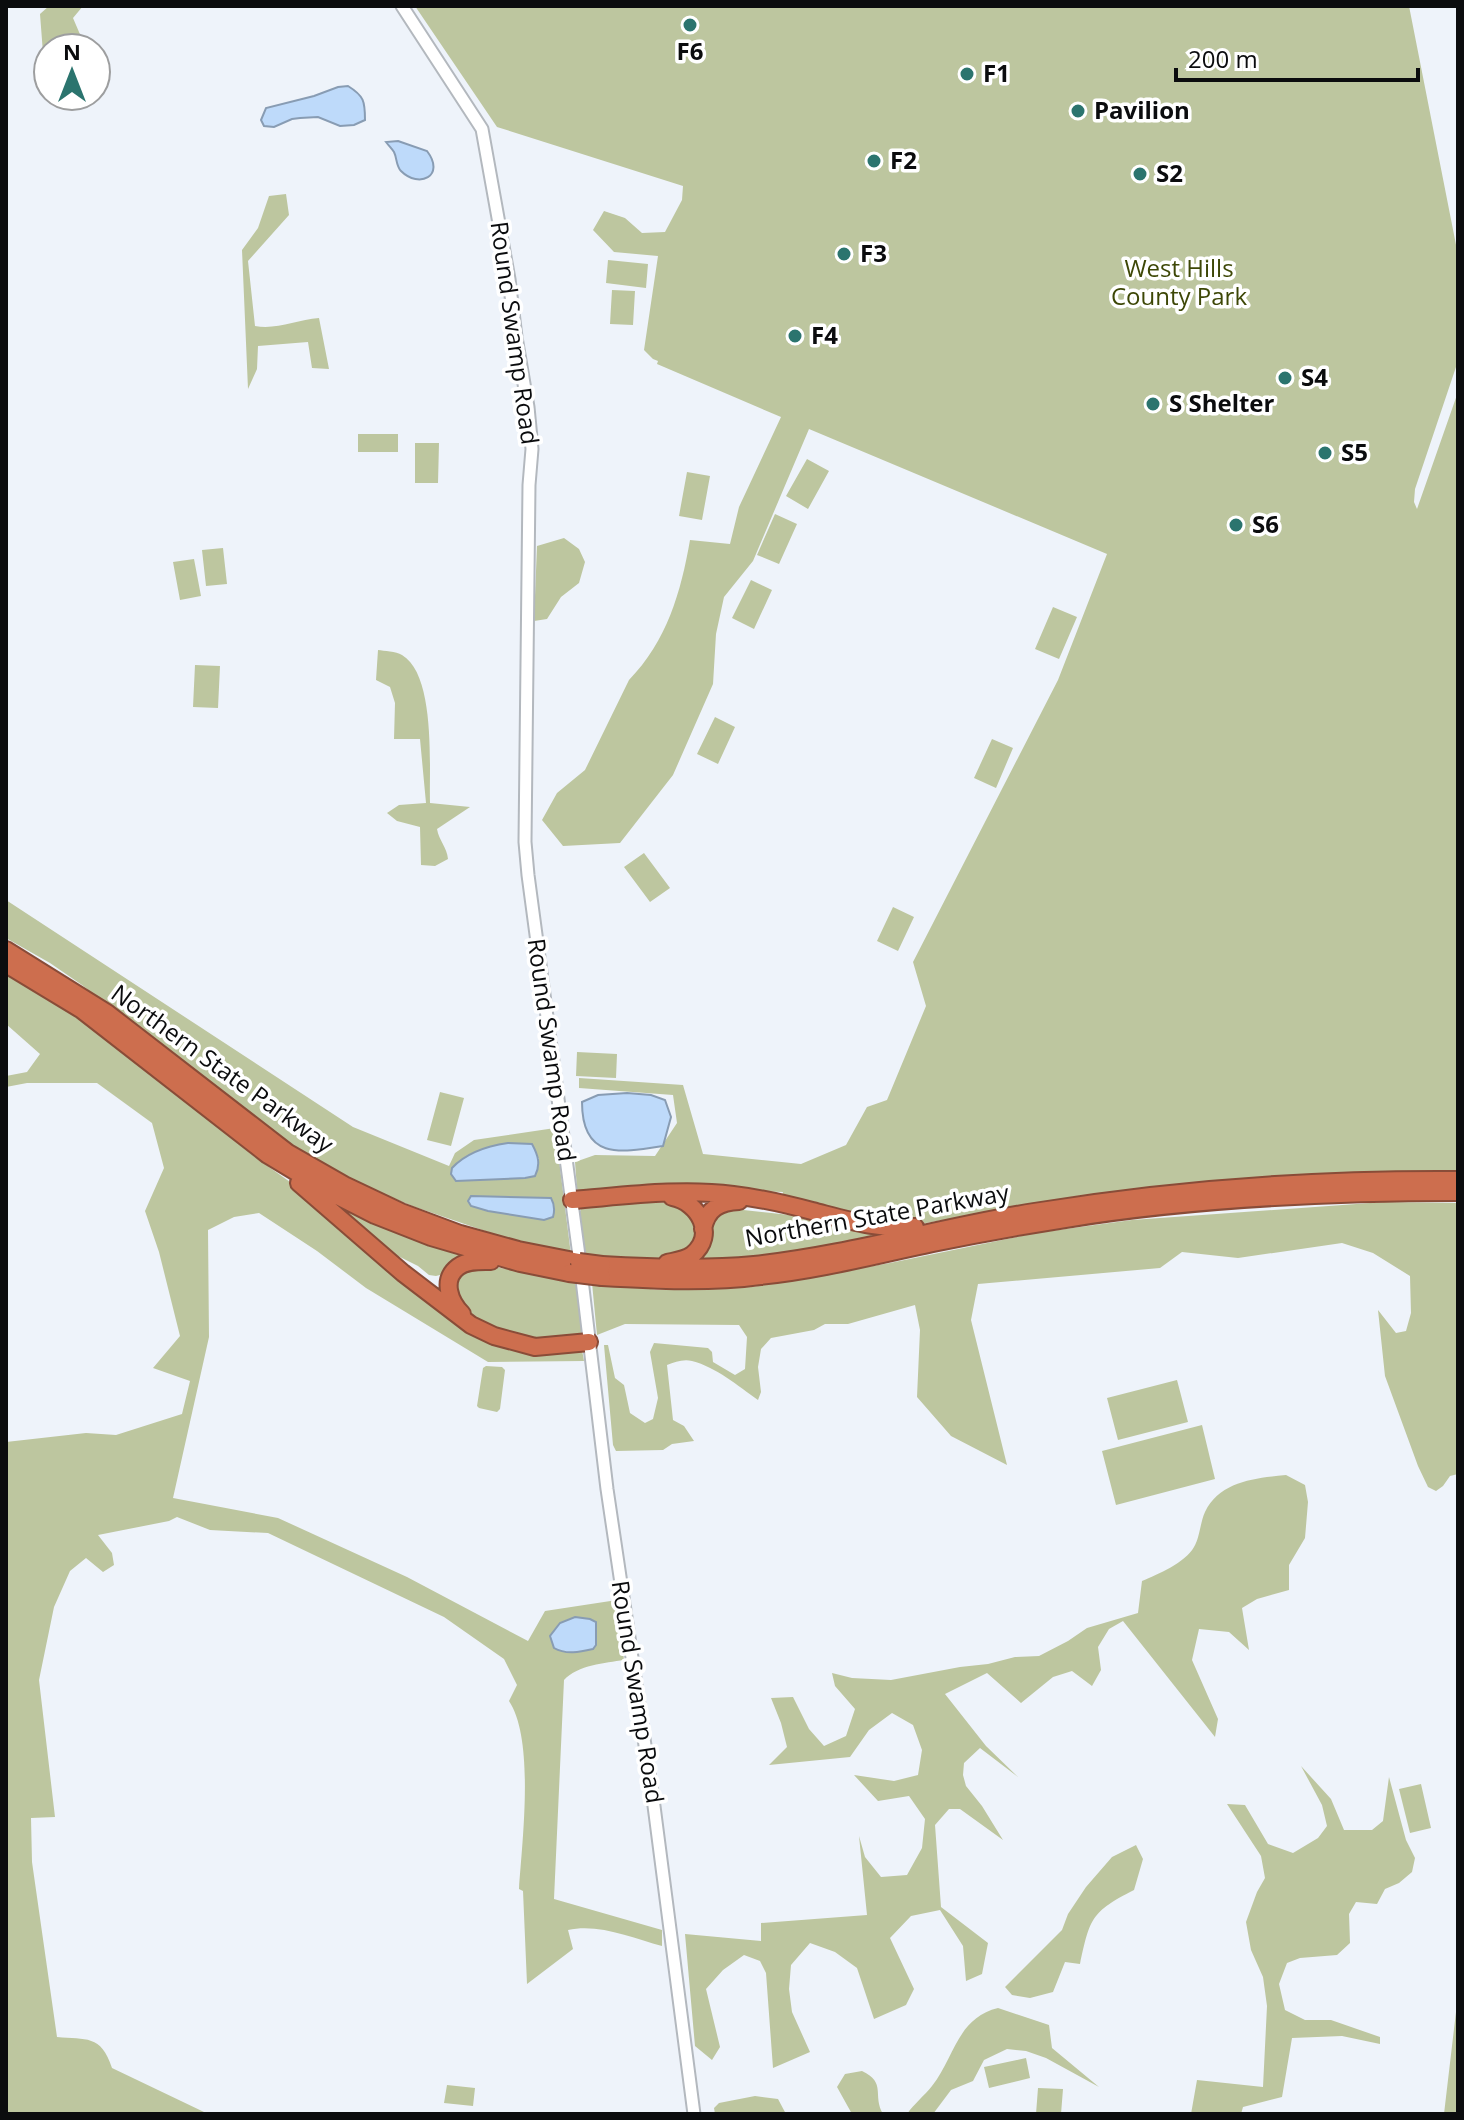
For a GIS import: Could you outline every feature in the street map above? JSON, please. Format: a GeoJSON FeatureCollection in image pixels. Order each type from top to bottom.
{"type":"FeatureCollection","features":[{"type":"Feature","properties":{"kind":"highway","name":"Northern State Parkway"},"geometry":{"type":"LineString","coordinates":[[6,950],[107,1013],[288,1153],[344,1185],[401,1212],[460,1234],[566,1266]]}},
{"type":"Feature","properties":{"kind":"highway","name":"Northern State Parkway"},"geometry":{"type":"LineString","coordinates":[[6,964],[82,1010],[268,1155],[326,1190],[375,1215],[431,1237],[520,1263],[687,1281],[758,1277],[816,1269],[1067,1219],[1214,1201],[1376,1192],[1458,1192]]}},
{"type":"Feature","properties":{"kind":"highway"},"geometry":{"type":"LineString","coordinates":[[268,1155],[403,1273],[471,1325],[494,1336],[535,1347],[589,1342]]}},
{"type":"Feature","properties":{"kind":"highway","name":"Northern State Parkway"},"geometry":{"type":"LineString","coordinates":[[602,1271],[621,1266],[694,1268],[757,1265],[1004,1217],[1102,1201],[1222,1188],[1369,1180],[1458,1180]]}},
{"type":"Feature","properties":{"kind":"highway"},"geometry":{"type":"LineString","coordinates":[[572,1200],[707,1192],[791,1205],[879,1227],[906,1228],[1004,1217]]}},
{"type":"Feature","properties":{"kind":"highway"},"geometry":{"type":"LineString","coordinates":[[650,1195],[677,1198],[690,1204],[698,1213],[703,1229]]}},
{"type":"Feature","properties":{"kind":"highway"},"geometry":{"type":"LineString","coordinates":[[621,1266],[683,1260],[699,1247],[707,1216],[721,1203],[761,1200]]}},
{"type":"Feature","properties":{"kind":"highway"},"geometry":{"type":"LineString","coordinates":[[520,1263],[474,1261],[459,1265],[448,1283],[454,1306],[474,1322],[514,1339],[535,1343],[589,1342]]}},
{"type":"Feature","properties":{"kind":"street","name":"Round Swamp Road"},"geometry":{"type":"LineString","coordinates":[[402,6],[482,129],[528,407],[532,449],[525,842],[607,1489],[654,1806],[694,2114]]}},
{"type":"Feature","properties":{"kind":"green space"},"geometry":{"type":"Polygon","coordinates":[[[49,6],[83,6],[73,18],[79,32],[41,32],[40,14],[49,6]]]}},
{"type":"Feature","properties":{"kind":"green space","name":"West Hills County Park"},"geometry":{"type":"Polygon","coordinates":[[[415,6],[1409,6],[1458,255],[1458,361],[1415,489],[1414,502],[1417,509],[1458,392],[1458,1176],[1196,1186],[1077,1196],[915,1225],[886,1225],[781,1201],[783,1192],[652,1188],[580,1192],[577,1189],[575,1162],[595,1155],[655,1156],[677,1123],[673,1095],[579,1088],[579,1078],[683,1085],[703,1154],[801,1164],[846,1145],[867,1107],[887,1100],[926,1006],[913,962],[1058,680],[1107,554],[809,429],[753,561],[724,597],[716,634],[713,684],[673,775],[620,843],[563,846],[542,820],[557,793],[585,770],[629,680],[663,632],[677,597],[690,540],[730,544],[739,507],[781,417],[657,364],[658,361],[644,350],[658,256],[614,252],[593,230],[604,211],[625,218],[642,233],[665,232],[682,200],[683,186],[497,127],[415,6]]]}},
{"type":"Feature","properties":{"kind":"green space"},"geometry":{"type":"Polygon","coordinates":[[[286,194],[289,215],[248,261],[255,326],[279,326],[319,318],[329,369],[312,368],[308,342],[258,346],[257,369],[248,389],[242,250],[258,228],[269,196],[286,194]]]}},
{"type":"Feature","properties":{"kind":"green space"},"geometry":{"type":"Polygon","coordinates":[[[608,260],[648,264],[646,288],[606,283],[608,260]]]}},
{"type":"Feature","properties":{"kind":"green space"},"geometry":{"type":"Polygon","coordinates":[[[612,290],[635,291],[633,325],[610,324],[612,290]]]}},
{"type":"Feature","properties":{"kind":"green space"},"geometry":{"type":"Polygon","coordinates":[[[358,434],[398,434],[398,452],[358,452],[358,434]]]}},
{"type":"Feature","properties":{"kind":"green space"},"geometry":{"type":"Polygon","coordinates":[[[415,443],[439,443],[438,483],[415,483],[415,443]]]}},
{"type":"Feature","properties":{"kind":"green space"},"geometry":{"type":"Polygon","coordinates":[[[807,459],[829,471],[808,509],[786,496],[807,459]]]}},
{"type":"Feature","properties":{"kind":"green space"},"geometry":{"type":"Polygon","coordinates":[[[687,472],[710,476],[702,520],[679,516],[687,472]]]}},
{"type":"Feature","properties":{"kind":"green space"},"geometry":{"type":"Polygon","coordinates":[[[775,514],[797,524],[779,564],[757,555],[775,514]]]}},
{"type":"Feature","properties":{"kind":"green space"},"geometry":{"type":"Polygon","coordinates":[[[564,538],[579,549],[585,562],[579,583],[561,597],[547,619],[534,621],[537,546],[564,538]]]}},
{"type":"Feature","properties":{"kind":"green space"},"geometry":{"type":"Polygon","coordinates":[[[223,548],[227,584],[206,586],[202,550],[223,548]]]}},
{"type":"Feature","properties":{"kind":"green space"},"geometry":{"type":"Polygon","coordinates":[[[194,559],[201,596],[180,600],[173,562],[194,559]]]}},
{"type":"Feature","properties":{"kind":"green space"},"geometry":{"type":"Polygon","coordinates":[[[751,580],[772,590],[754,629],[732,618],[751,580]]]}},
{"type":"Feature","properties":{"kind":"green space"},"geometry":{"type":"Polygon","coordinates":[[[1053,607],[1077,617],[1059,659],[1035,649],[1053,607]]]}},
{"type":"Feature","properties":{"kind":"green space"},"geometry":{"type":"Polygon","coordinates":[[[378,650],[402,655],[413,666],[421,682],[430,746],[430,803],[470,807],[437,829],[448,859],[435,866],[421,865],[420,827],[397,821],[387,813],[399,805],[426,803],[420,739],[394,739],[395,703],[390,687],[376,680],[378,650]]]}},
{"type":"Feature","properties":{"kind":"green space"},"geometry":{"type":"Polygon","coordinates":[[[195,665],[220,666],[218,708],[193,707],[195,665]]]}},
{"type":"Feature","properties":{"kind":"green space"},"geometry":{"type":"Polygon","coordinates":[[[715,717],[735,727],[718,764],[697,754],[715,717]]]}},
{"type":"Feature","properties":{"kind":"green space"},"geometry":{"type":"Polygon","coordinates":[[[992,739],[1013,748],[996,788],[974,778],[992,739]]]}},
{"type":"Feature","properties":{"kind":"green space"},"geometry":{"type":"Polygon","coordinates":[[[644,853],[670,888],[650,902],[624,867],[644,853]]]}},
{"type":"Feature","properties":{"kind":"green space"},"geometry":{"type":"Polygon","coordinates":[[[6,900],[353,1127],[449,1166],[455,1153],[474,1140],[555,1128],[571,1255],[541,1250],[415,1207],[366,1187],[302,1153],[260,1126],[82,985],[6,938],[6,900]],[[539,1158],[456,1181],[525,1178],[535,1176],[539,1158]]]}},
{"type":"Feature","properties":{"kind":"green space"},"geometry":{"type":"Polygon","coordinates":[[[893,907],[914,917],[898,951],[877,941],[893,907]]]}},
{"type":"Feature","properties":{"kind":"green space"},"geometry":{"type":"Polygon","coordinates":[[[6,971],[84,1019],[462,1323],[582,1350],[584,1361],[488,1362],[366,1288],[259,1213],[234,1217],[208,1230],[209,1337],[173,1498],[278,1518],[407,1577],[528,1641],[545,1611],[617,1600],[624,1660],[584,1668],[564,1680],[554,1899],[662,1930],[662,1946],[603,1930],[568,1930],[573,1949],[527,1984],[523,1891],[519,1889],[524,1765],[517,1718],[509,1701],[517,1685],[504,1659],[444,1617],[268,1533],[210,1530],[177,1517],[98,1535],[112,1553],[114,1565],[103,1572],[86,1558],[70,1571],[54,1607],[39,1680],[55,1817],[31,1818],[32,1862],[57,2037],[84,2039],[97,2044],[108,2057],[112,2068],[204,2112],[6,2114],[6,1442],[86,1433],[116,1435],[182,1414],[190,1381],[153,1368],[180,1336],[159,1252],[145,1211],[164,1168],[152,1123],[97,1083],[27,1083],[6,1087],[6,1076],[27,1072],[40,1054],[6,1024],[6,971]]]}},
{"type":"Feature","properties":{"kind":"green space"},"geometry":{"type":"Polygon","coordinates":[[[577,1052],[617,1054],[616,1078],[576,1076],[577,1052]]]}},
{"type":"Feature","properties":{"kind":"green space"},"geometry":{"type":"Polygon","coordinates":[[[440,1092],[464,1098],[451,1146],[427,1140],[440,1092]]]}},
{"type":"Feature","properties":{"kind":"green space"},"geometry":{"type":"Polygon","coordinates":[[[327,1198],[473,1256],[444,1274],[429,1275],[418,1266],[374,1244],[327,1198]]]}},
{"type":"Feature","properties":{"kind":"green space"},"geometry":{"type":"Polygon","coordinates":[[[678,1202],[701,1223],[693,1249],[669,1258],[618,1261],[585,1256],[579,1214],[587,1205],[678,1202]]]}},
{"type":"Feature","properties":{"kind":"green space"},"geometry":{"type":"Polygon","coordinates":[[[1384,1202],[1458,1203],[1458,1474],[1450,1476],[1436,1491],[1428,1487],[1418,1466],[1385,1376],[1378,1310],[1396,1333],[1406,1331],[1411,1313],[1410,1276],[1373,1253],[1342,1243],[1238,1258],[1182,1252],[1160,1268],[978,1284],[971,1320],[1007,1465],[951,1436],[917,1397],[920,1330],[915,1305],[848,1324],[825,1324],[814,1330],[771,1338],[761,1349],[758,1367],[761,1392],[758,1400],[701,1364],[685,1360],[667,1365],[673,1420],[684,1426],[694,1441],[672,1444],[663,1450],[616,1451],[613,1445],[604,1345],[608,1345],[615,1378],[624,1385],[630,1413],[645,1423],[653,1419],[658,1398],[650,1352],[654,1343],[708,1348],[712,1352],[713,1362],[735,1375],[745,1369],[747,1337],[739,1325],[625,1324],[597,1335],[592,1283],[660,1290],[752,1287],[1036,1233],[1132,1220],[1384,1202]]]}},
{"type":"Feature","properties":{"kind":"green space"},"geometry":{"type":"Polygon","coordinates":[[[725,1208],[799,1216],[811,1214],[885,1231],[885,1235],[771,1258],[690,1263],[708,1224],[725,1208]]]}},
{"type":"Feature","properties":{"kind":"green space"},"geometry":{"type":"Polygon","coordinates":[[[475,1264],[577,1280],[581,1333],[576,1337],[524,1339],[503,1333],[460,1310],[454,1280],[475,1264]]]}},
{"type":"Feature","properties":{"kind":"green space"},"geometry":{"type":"Polygon","coordinates":[[[483,1368],[505,1370],[497,1412],[477,1406],[483,1368]]]}},
{"type":"Feature","properties":{"kind":"green space"},"geometry":{"type":"Polygon","coordinates":[[[1177,1380],[1188,1422],[1118,1440],[1107,1398],[1177,1380]]]}},
{"type":"Feature","properties":{"kind":"green space"},"geometry":{"type":"Polygon","coordinates":[[[1202,1425],[1215,1479],[1116,1505],[1102,1451],[1202,1425]]]}},
{"type":"Feature","properties":{"kind":"green space"},"geometry":{"type":"Polygon","coordinates":[[[1286,1475],[1305,1485],[1308,1502],[1305,1538],[1289,1565],[1289,1590],[1257,1599],[1242,1608],[1249,1650],[1229,1632],[1199,1629],[1192,1660],[1218,1719],[1215,1737],[1123,1621],[1109,1629],[1098,1647],[1101,1670],[1092,1686],[1072,1671],[1053,1677],[1021,1703],[987,1673],[945,1694],[986,1746],[1018,1777],[980,1748],[964,1763],[966,1786],[1003,1840],[960,1809],[949,1809],[935,1825],[941,1907],[988,1943],[982,1974],[966,1981],[963,1946],[940,1910],[911,1916],[890,1938],[914,1989],[906,2005],[874,2019],[857,1968],[835,1952],[810,1943],[791,1965],[789,1989],[792,2012],[810,2052],[773,2068],[766,1973],[760,1961],[744,1955],[723,1970],[706,1989],[720,2047],[712,2060],[695,2046],[685,1934],[761,1941],[761,1923],[867,1915],[859,1836],[865,1857],[881,1877],[907,1875],[922,1848],[925,1819],[909,1796],[878,1801],[854,1775],[894,1781],[918,1775],[922,1750],[913,1725],[892,1713],[869,1730],[850,1757],[769,1765],[787,1747],[771,1698],[793,1697],[809,1729],[824,1746],[846,1736],[855,1709],[835,1686],[832,1673],[852,1678],[891,1680],[1015,1657],[1039,1656],[1087,1628],[1138,1613],[1142,1581],[1171,1567],[1190,1553],[1205,1512],[1229,1487],[1286,1475]]]}},
{"type":"Feature","properties":{"kind":"green space"},"geometry":{"type":"Polygon","coordinates":[[[1301,1766],[1331,1799],[1344,1830],[1372,1830],[1383,1821],[1389,1777],[1406,1840],[1415,1858],[1412,1872],[1385,1889],[1377,1904],[1356,1902],[1349,1914],[1350,1943],[1337,1955],[1300,1958],[1287,1963],[1279,1984],[1285,2010],[1305,2020],[1331,2020],[1380,2037],[1380,2044],[1342,2036],[1292,2038],[1282,2097],[1243,2107],[1241,2114],[1191,2114],[1197,2080],[1263,2087],[1267,2006],[1263,1977],[1251,1950],[1246,1922],[1265,1878],[1261,1856],[1227,1804],[1245,1805],[1268,1844],[1293,1853],[1318,1838],[1327,1826],[1322,1805],[1301,1766]]]}},
{"type":"Feature","properties":{"kind":"green space"},"geometry":{"type":"Polygon","coordinates":[[[1421,1784],[1431,1828],[1410,1833],[1399,1789],[1421,1784]]]}},
{"type":"Feature","properties":{"kind":"green space"},"geometry":{"type":"Polygon","coordinates":[[[1136,1845],[1143,1859],[1134,1890],[1109,1904],[1095,1918],[1080,1964],[1065,1962],[1053,1992],[1030,1998],[1012,1995],[1005,1987],[1062,1930],[1068,1914],[1086,1887],[1112,1857],[1136,1845]]]}},
{"type":"Feature","properties":{"kind":"green space"},"geometry":{"type":"Polygon","coordinates":[[[1458,1995],[1458,2114],[1444,2114],[1458,1995]]]}},
{"type":"Feature","properties":{"kind":"green space"},"geometry":{"type":"Polygon","coordinates":[[[998,2008],[1049,2025],[1052,2048],[1099,2087],[1046,2058],[1007,2049],[984,2060],[973,2081],[951,2090],[933,2114],[907,2114],[940,2075],[965,2029],[984,2013],[998,2008]]]}},
{"type":"Feature","properties":{"kind":"green space"},"geometry":{"type":"Polygon","coordinates":[[[1026,2058],[1030,2078],[989,2088],[984,2067],[1026,2058]]]}},
{"type":"Feature","properties":{"kind":"green space"},"geometry":{"type":"Polygon","coordinates":[[[862,2071],[877,2085],[883,2114],[852,2114],[837,2087],[845,2074],[862,2071]]]}},
{"type":"Feature","properties":{"kind":"green space"},"geometry":{"type":"Polygon","coordinates":[[[447,2085],[475,2088],[473,2106],[444,2103],[447,2085]]]}},
{"type":"Feature","properties":{"kind":"green space"},"geometry":{"type":"Polygon","coordinates":[[[1038,2088],[1063,2089],[1061,2114],[1036,2114],[1038,2088]]]}},
{"type":"Feature","properties":{"kind":"green space"},"geometry":{"type":"Polygon","coordinates":[[[755,2096],[778,2099],[786,2114],[715,2114],[714,2108],[719,2103],[755,2096]]]}},
{"type":"Feature","properties":{"kind":"water"},"geometry":{"type":"Polygon","coordinates":[[[348,86],[360,96],[365,108],[365,120],[354,125],[340,126],[318,117],[292,119],[274,127],[264,126],[261,120],[266,108],[348,86]]]}},
{"type":"Feature","properties":{"kind":"water"},"geometry":{"type":"Polygon","coordinates":[[[398,141],[427,151],[433,167],[428,177],[415,179],[401,171],[394,152],[386,142],[398,141]]]}},
{"type":"Feature","properties":{"kind":"water"},"geometry":{"type":"Polygon","coordinates":[[[627,1093],[665,1100],[671,1117],[663,1146],[618,1150],[596,1143],[589,1134],[582,1102],[598,1095],[627,1093]]]}},
{"type":"Feature","properties":{"kind":"water"},"geometry":{"type":"Polygon","coordinates":[[[508,1143],[532,1144],[538,1160],[535,1176],[456,1181],[451,1174],[458,1162],[471,1154],[508,1143]]]}},
{"type":"Feature","properties":{"kind":"water"},"geometry":{"type":"Polygon","coordinates":[[[471,1196],[551,1198],[554,1214],[544,1220],[488,1211],[471,1206],[468,1201],[471,1196]]]}},
{"type":"Feature","properties":{"kind":"water"},"geometry":{"type":"Polygon","coordinates":[[[575,1617],[596,1622],[596,1645],[593,1649],[573,1652],[554,1648],[550,1636],[560,1623],[575,1617]]]}},
{"type":"Feature","properties":{"kind":"place","name":"F6"},"geometry":{"type":"Point","coordinates":[690,25]}},
{"type":"Feature","properties":{"kind":"place","name":"F1"},"geometry":{"type":"Point","coordinates":[967,74]}},
{"type":"Feature","properties":{"kind":"place","name":"Pavilion"},"geometry":{"type":"Point","coordinates":[1078,111]}},
{"type":"Feature","properties":{"kind":"place","name":"F2"},"geometry":{"type":"Point","coordinates":[874,161]}},
{"type":"Feature","properties":{"kind":"place","name":"S2"},"geometry":{"type":"Point","coordinates":[1140,174]}},
{"type":"Feature","properties":{"kind":"place","name":"F3"},"geometry":{"type":"Point","coordinates":[844,254]}},
{"type":"Feature","properties":{"kind":"place","name":"F4"},"geometry":{"type":"Point","coordinates":[795,336]}},
{"type":"Feature","properties":{"kind":"place","name":"S4"},"geometry":{"type":"Point","coordinates":[1285,378]}},
{"type":"Feature","properties":{"kind":"place","name":"S Shelter"},"geometry":{"type":"Point","coordinates":[1153,404]}},
{"type":"Feature","properties":{"kind":"place","name":"S5"},"geometry":{"type":"Point","coordinates":[1325,453]}},
{"type":"Feature","properties":{"kind":"place","name":"S6"},"geometry":{"type":"Point","coordinates":[1236,525]}}]}
